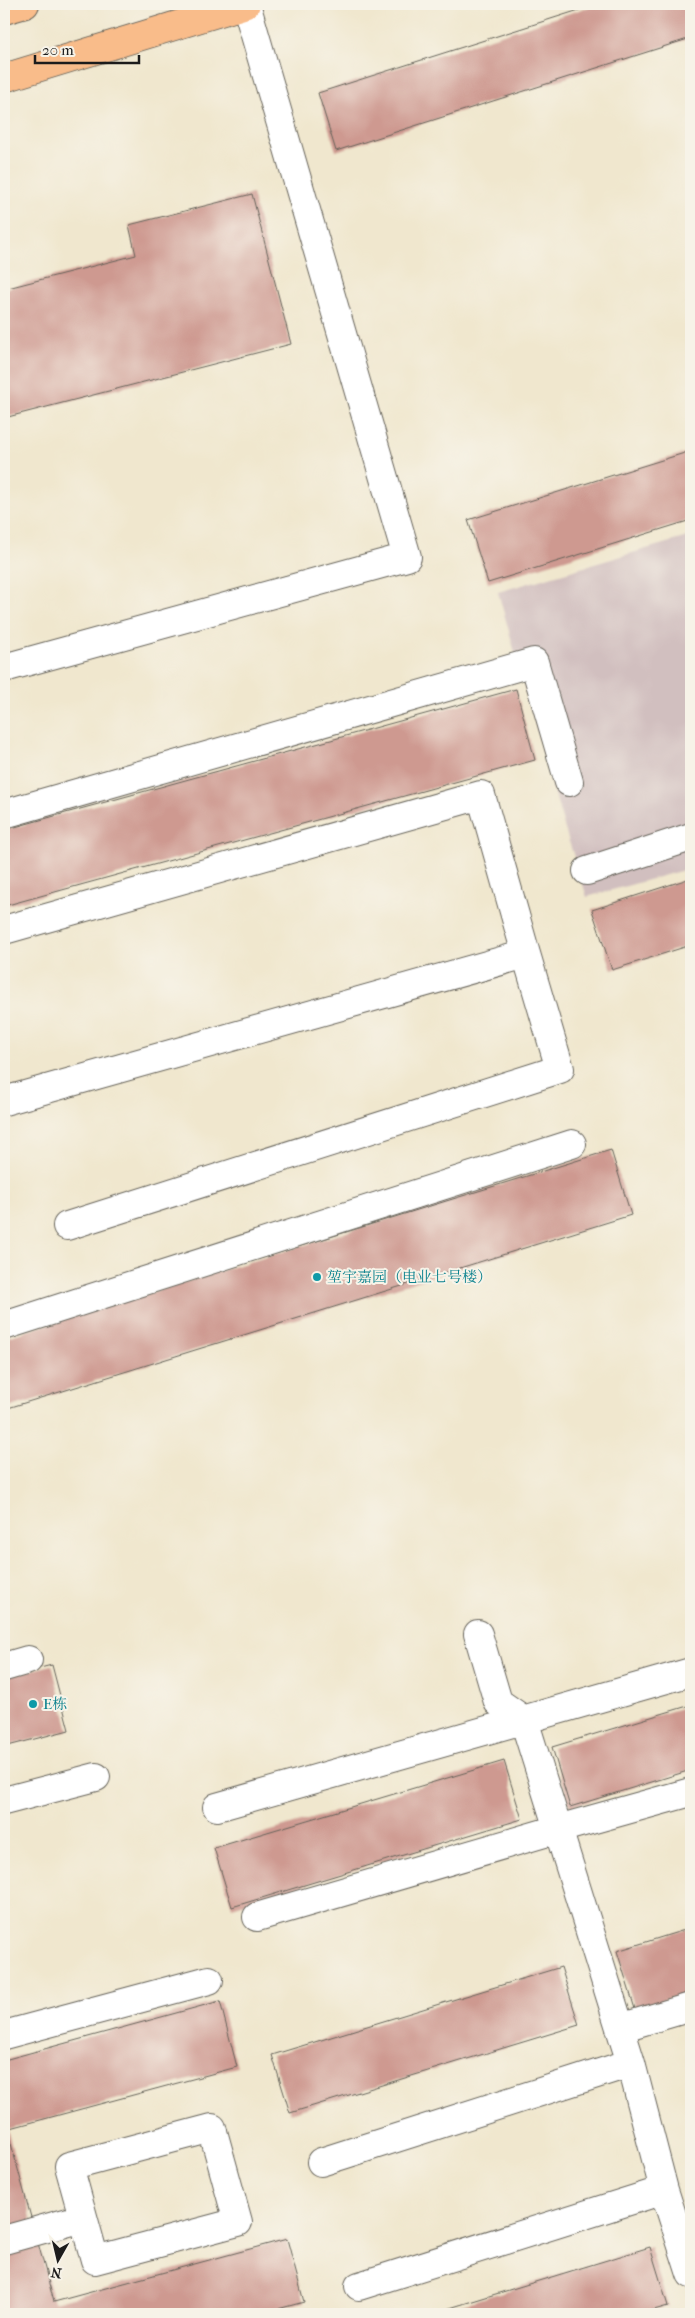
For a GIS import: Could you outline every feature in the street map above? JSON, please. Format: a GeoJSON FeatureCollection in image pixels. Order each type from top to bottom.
{"type":"FeatureCollection","features":[{"type":"Feature","properties":{"kind":"main road"},"geometry":{"type":"LineString","coordinates":[[4,10],[25,4]]}},
{"type":"Feature","properties":{"kind":"main road"},"geometry":{"type":"LineString","coordinates":[[4,78],[246,4]]}},
{"type":"Feature","properties":{"kind":"street"},"geometry":{"type":"LineString","coordinates":[[4,668],[407,557],[246,4]]}},
{"type":"Feature","properties":{"kind":"street"},"geometry":{"type":"LineString","coordinates":[[4,814],[534,662],[569,782]]}},
{"type":"Feature","properties":{"kind":"street"},"geometry":{"type":"LineString","coordinates":[[4,930],[481,795],[560,1069],[67,1226]]}},
{"type":"Feature","properties":{"kind":"street"},"geometry":{"type":"LineString","coordinates":[[587,871],[691,837]]}},
{"type":"Feature","properties":{"kind":"street"},"geometry":{"type":"LineString","coordinates":[[4,1101],[526,954]]}},
{"type":"Feature","properties":{"kind":"street"},"geometry":{"type":"LineString","coordinates":[[4,1326],[572,1144]]}},
{"type":"Feature","properties":{"kind":"street"},"geometry":{"type":"LineString","coordinates":[[478,1634],[498,1702],[524,1720],[631,2063],[664,2190],[691,2274]]}},
{"type":"Feature","properties":{"kind":"street"},"geometry":{"type":"LineString","coordinates":[[217,1806],[691,1672]]}},
{"type":"Feature","properties":{"kind":"street"},"geometry":{"type":"LineString","coordinates":[[4,1801],[96,1777]]}},
{"type":"Feature","properties":{"kind":"street"},"geometry":{"type":"LineString","coordinates":[[256,1916],[691,1792]]}},
{"type":"Feature","properties":{"kind":"street"},"geometry":{"type":"LineString","coordinates":[[4,2035],[208,1980]]}},
{"type":"Feature","properties":{"kind":"street"},"geometry":{"type":"LineString","coordinates":[[620,2028],[691,2007]]}},
{"type":"Feature","properties":{"kind":"street"},"geometry":{"type":"LineString","coordinates":[[321,2162],[631,2063]]}},
{"type":"Feature","properties":{"kind":"street"},"geometry":{"type":"LineString","coordinates":[[212,2128],[238,2222],[95,2260],[83,2218],[69,2166],[212,2128]]}},
{"type":"Feature","properties":{"kind":"street"},"geometry":{"type":"LineString","coordinates":[[359,2286],[664,2190]]}},
{"type":"Feature","properties":{"kind":"street"},"geometry":{"type":"LineString","coordinates":[[4,2240],[83,2218]]}},
{"type":"Feature","properties":{"kind":"shaded area"},"geometry":{"type":"Polygon","coordinates":[[[691,536],[691,868],[587,897],[563,823],[498,592],[691,536]]]}},
{"type":"Feature","properties":{"kind":"building"},"geometry":{"type":"Polygon","coordinates":[[[598,4],[691,4],[691,38],[336,151],[318,93],[598,4]]]}},
{"type":"Feature","properties":{"kind":"building"},"geometry":{"type":"Polygon","coordinates":[[[252,194],[291,344],[4,418],[4,289],[136,255],[129,225],[252,194]]]}},
{"type":"Feature","properties":{"kind":"building"},"geometry":{"type":"Polygon","coordinates":[[[691,451],[691,520],[488,583],[468,520],[691,451]]]}},
{"type":"Feature","properties":{"kind":"building"},"geometry":{"type":"Polygon","coordinates":[[[516,689],[535,760],[4,906],[4,830],[516,689]]]}},
{"type":"Feature","properties":{"kind":"building"},"geometry":{"type":"Polygon","coordinates":[[[691,878],[691,945],[612,970],[592,910],[691,878]]]}},
{"type":"Feature","properties":{"kind":"building","name":"堃宇嘉园（电业七号楼）"},"geometry":{"type":"Polygon","coordinates":[[[611,1150],[631,1215],[8,1408],[4,1396],[4,1338],[611,1150]]]}},
{"type":"Feature","properties":{"kind":"building","name":"E栋"},"geometry":{"type":"Polygon","coordinates":[[[52,1665],[69,1730],[4,1747],[4,1677],[52,1665]]]}},
{"type":"Feature","properties":{"kind":"building"},"geometry":{"type":"Polygon","coordinates":[[[691,1705],[691,1770],[570,1807],[552,1747],[691,1705]]]}},
{"type":"Feature","properties":{"kind":"building"},"geometry":{"type":"Polygon","coordinates":[[[504,1761],[522,1819],[232,1907],[214,1848],[504,1761]]]}},
{"type":"Feature","properties":{"kind":"building"},"geometry":{"type":"Polygon","coordinates":[[[691,1928],[691,1992],[635,2009],[617,1951],[691,1928]]]}},
{"type":"Feature","properties":{"kind":"building"},"geometry":{"type":"Polygon","coordinates":[[[561,1967],[579,2025],[290,2113],[272,2055],[561,1967]]]}},
{"type":"Feature","properties":{"kind":"building"},"geometry":{"type":"Polygon","coordinates":[[[220,2001],[237,2067],[7,2129],[54,2302],[287,2239],[304,2302],[259,2314],[4,2314],[4,2060],[220,2001]]]}},
{"type":"Feature","properties":{"kind":"building"},"geometry":{"type":"Polygon","coordinates":[[[650,2247],[668,2306],[640,2314],[430,2314],[650,2247]]]}},
{"type":"Feature","properties":{"kind":"place","name":"堃宇嘉园（电业七号楼）"},"geometry":{"type":"Point","coordinates":[317,1277]}},
{"type":"Feature","properties":{"kind":"place","name":"E栋"},"geometry":{"type":"Point","coordinates":[33,1704]}}]}
